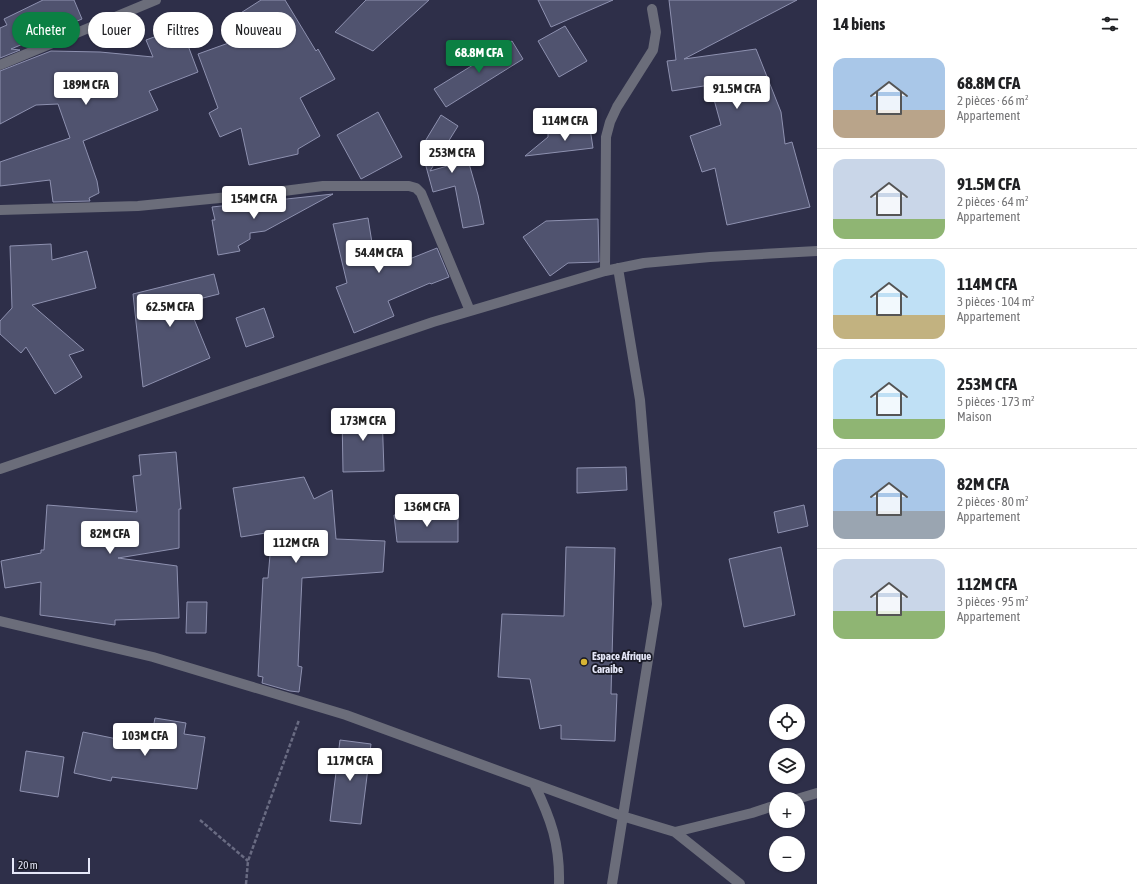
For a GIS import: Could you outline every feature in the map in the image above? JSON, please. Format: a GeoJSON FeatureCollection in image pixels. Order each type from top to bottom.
{"type":"FeatureCollection","features":[{"type":"Feature","properties":{"kind":"street"},"geometry":{"type":"LineString","coordinates":[[0,65],[156,0]]}},
{"type":"Feature","properties":{"kind":"street"},"geometry":{"type":"LineString","coordinates":[[605,271],[606,137],[610,122],[617,107],[653,50],[656,32],[652,9]]}},
{"type":"Feature","properties":{"kind":"street"},"geometry":{"type":"LineString","coordinates":[[0,210],[138,206],[323,186],[409,186],[416,188],[421,193],[470,311]]}},
{"type":"Feature","properties":{"kind":"street"},"geometry":{"type":"LineString","coordinates":[[0,469],[433,322],[605,271],[644,263],[696,258],[817,251]]}},
{"type":"Feature","properties":{"kind":"street"},"geometry":{"type":"LineString","coordinates":[[612,884],[657,604],[640,400],[618,268]]}},
{"type":"Feature","properties":{"kind":"street"},"geometry":{"type":"LineString","coordinates":[[0,621],[153,657],[346,715],[622,816],[675,832],[740,884]]}},
{"type":"Feature","properties":{"kind":"street"},"geometry":{"type":"LineString","coordinates":[[534,784],[547,812],[556,838],[559,884]]}},
{"type":"Feature","properties":{"kind":"street"},"geometry":{"type":"LineString","coordinates":[[805,797],[817,793]]}},
{"type":"Feature","properties":{"kind":"street"},"geometry":{"type":"LineString","coordinates":[[675,832],[769,808]]}},
{"type":"Feature","properties":{"kind":"path"},"geometry":{"type":"LineString","coordinates":[[246,884],[248,861],[306,703]]}},
{"type":"Feature","properties":{"kind":"path"},"geometry":{"type":"LineString","coordinates":[[200,820],[248,861]]}},
{"type":"Feature","properties":{"kind":"building"},"geometry":{"type":"Polygon","coordinates":[[[43,0],[74,0],[79,12],[18,12],[43,0]]]}},
{"type":"Feature","properties":{"kind":"building"},"geometry":{"type":"Polygon","coordinates":[[[261,0],[285,0],[292,12],[242,12],[261,0]]]}},
{"type":"Feature","properties":{"kind":"building"},"geometry":{"type":"Polygon","coordinates":[[[366,0],[429,0],[373,51],[335,32],[366,0]]]}},
{"type":"Feature","properties":{"kind":"building"},"geometry":{"type":"Polygon","coordinates":[[[538,0],[613,0],[551,27],[538,0]]]}},
{"type":"Feature","properties":{"kind":"building"},"geometry":{"type":"Polygon","coordinates":[[[669,0],[797,0],[684,59],[756,49],[781,112],[785,144],[792,142],[810,207],[727,225],[715,168],[702,172],[690,136],[721,125],[710,85],[672,91],[667,61],[676,60],[669,0]]]}},
{"type":"Feature","properties":{"kind":"building"},"geometry":{"type":"Polygon","coordinates":[[[12,15],[12,48],[13,48],[11,49],[20,50],[0,58],[0,28],[7,25],[4,19],[12,15]]]}},
{"type":"Feature","properties":{"kind":"building"},"geometry":{"type":"Polygon","coordinates":[[[296,18],[316,51],[318,49],[335,79],[300,98],[320,136],[298,149],[298,154],[249,165],[241,128],[220,137],[209,113],[218,108],[198,54],[221,46],[221,48],[296,48],[296,18]]]}},
{"type":"Feature","properties":{"kind":"building"},"geometry":{"type":"Polygon","coordinates":[[[565,26],[587,61],[559,77],[538,41],[565,26]]]}},
{"type":"Feature","properties":{"kind":"building"},"geometry":{"type":"Polygon","coordinates":[[[153,37],[153,48],[189,48],[198,72],[149,91],[158,110],[83,141],[97,181],[99,193],[89,198],[90,201],[53,202],[50,180],[0,186],[0,162],[70,138],[58,104],[36,105],[0,124],[0,71],[51,51],[100,52],[153,57],[146,40],[153,37]]]}},
{"type":"Feature","properties":{"kind":"building"},"geometry":{"type":"Polygon","coordinates":[[[512,41],[523,59],[446,107],[434,89],[512,41]]]}},
{"type":"Feature","properties":{"kind":"building"},"geometry":{"type":"Polygon","coordinates":[[[378,112],[402,157],[361,179],[337,135],[378,112]]]}},
{"type":"Feature","properties":{"kind":"building"},"geometry":{"type":"Polygon","coordinates":[[[441,115],[458,126],[430,171],[468,160],[478,195],[484,224],[463,228],[455,186],[433,192],[421,148],[441,115]]]}},
{"type":"Feature","properties":{"kind":"building"},"geometry":{"type":"Polygon","coordinates":[[[590,128],[593,148],[525,156],[548,137],[548,133],[590,128]]]}},
{"type":"Feature","properties":{"kind":"building"},"geometry":{"type":"Polygon","coordinates":[[[333,194],[265,231],[250,233],[250,239],[238,246],[240,251],[218,255],[212,220],[215,220],[212,207],[333,194]]]}},
{"type":"Feature","properties":{"kind":"building"},"geometry":{"type":"Polygon","coordinates":[[[368,218],[374,255],[400,243],[407,260],[437,248],[449,277],[431,284],[430,283],[388,301],[394,316],[354,333],[336,287],[347,283],[333,224],[368,218]]]}},
{"type":"Feature","properties":{"kind":"building"},"geometry":{"type":"Polygon","coordinates":[[[598,219],[599,262],[568,263],[550,276],[523,237],[546,221],[598,219]]]}},
{"type":"Feature","properties":{"kind":"building"},"geometry":{"type":"Polygon","coordinates":[[[51,244],[52,260],[87,251],[96,288],[32,305],[84,350],[69,355],[82,377],[55,394],[26,347],[21,353],[0,334],[0,321],[12,308],[10,246],[51,244]]]}},
{"type":"Feature","properties":{"kind":"building"},"geometry":{"type":"Polygon","coordinates":[[[214,274],[219,294],[187,302],[210,358],[143,387],[133,294],[214,274]]]}},
{"type":"Feature","properties":{"kind":"building"},"geometry":{"type":"Polygon","coordinates":[[[264,308],[274,337],[246,347],[236,318],[264,308]]]}},
{"type":"Feature","properties":{"kind":"building"},"geometry":{"type":"Polygon","coordinates":[[[382,412],[384,471],[343,472],[342,414],[382,412]]]}},
{"type":"Feature","properties":{"kind":"building"},"geometry":{"type":"Polygon","coordinates":[[[176,452],[181,509],[179,509],[179,548],[118,558],[177,566],[179,618],[115,620],[115,625],[40,615],[41,582],[5,588],[1,561],[41,553],[41,550],[44,550],[47,505],[137,512],[133,476],[141,475],[139,455],[176,452]]]}},
{"type":"Feature","properties":{"kind":"building"},"geometry":{"type":"Polygon","coordinates":[[[626,467],[627,490],[577,493],[577,468],[626,467]]]}},
{"type":"Feature","properties":{"kind":"building"},"geometry":{"type":"Polygon","coordinates":[[[304,477],[314,499],[332,490],[336,539],[385,541],[383,572],[302,578],[298,666],[302,667],[299,692],[262,683],[263,677],[258,676],[263,578],[268,578],[272,532],[241,537],[233,488],[304,477]]]}},
{"type":"Feature","properties":{"kind":"building"},"geometry":{"type":"Polygon","coordinates":[[[804,505],[808,526],[778,533],[774,512],[804,505]]]}},
{"type":"Feature","properties":{"kind":"building"},"geometry":{"type":"Polygon","coordinates":[[[394,515],[458,515],[458,542],[397,542],[394,515]]]}},
{"type":"Feature","properties":{"kind":"building"},"geometry":{"type":"Polygon","coordinates":[[[566,547],[615,548],[611,694],[617,694],[615,741],[561,739],[561,725],[540,729],[530,679],[498,677],[502,614],[564,616],[566,547]]]}},
{"type":"Feature","properties":{"kind":"building"},"geometry":{"type":"Polygon","coordinates":[[[781,547],[795,615],[744,627],[729,559],[781,547]]]}},
{"type":"Feature","properties":{"kind":"building"},"geometry":{"type":"Polygon","coordinates":[[[187,602],[207,602],[206,633],[186,633],[187,602]]]}},
{"type":"Feature","properties":{"kind":"building"},"geometry":{"type":"Polygon","coordinates":[[[155,718],[186,723],[184,734],[205,737],[197,789],[112,777],[111,781],[74,773],[83,732],[150,744],[155,718]]]}},
{"type":"Feature","properties":{"kind":"building"},"geometry":{"type":"Polygon","coordinates":[[[340,740],[371,744],[361,824],[330,821],[340,740]]]}},
{"type":"Feature","properties":{"kind":"building"},"geometry":{"type":"Polygon","coordinates":[[[26,751],[64,757],[58,797],[20,791],[26,751]]]}},
{"type":"Feature","properties":{"kind":"place","name":"Espace Afrique Caraibe"},"geometry":{"type":"Point","coordinates":[584,662]}}]}
